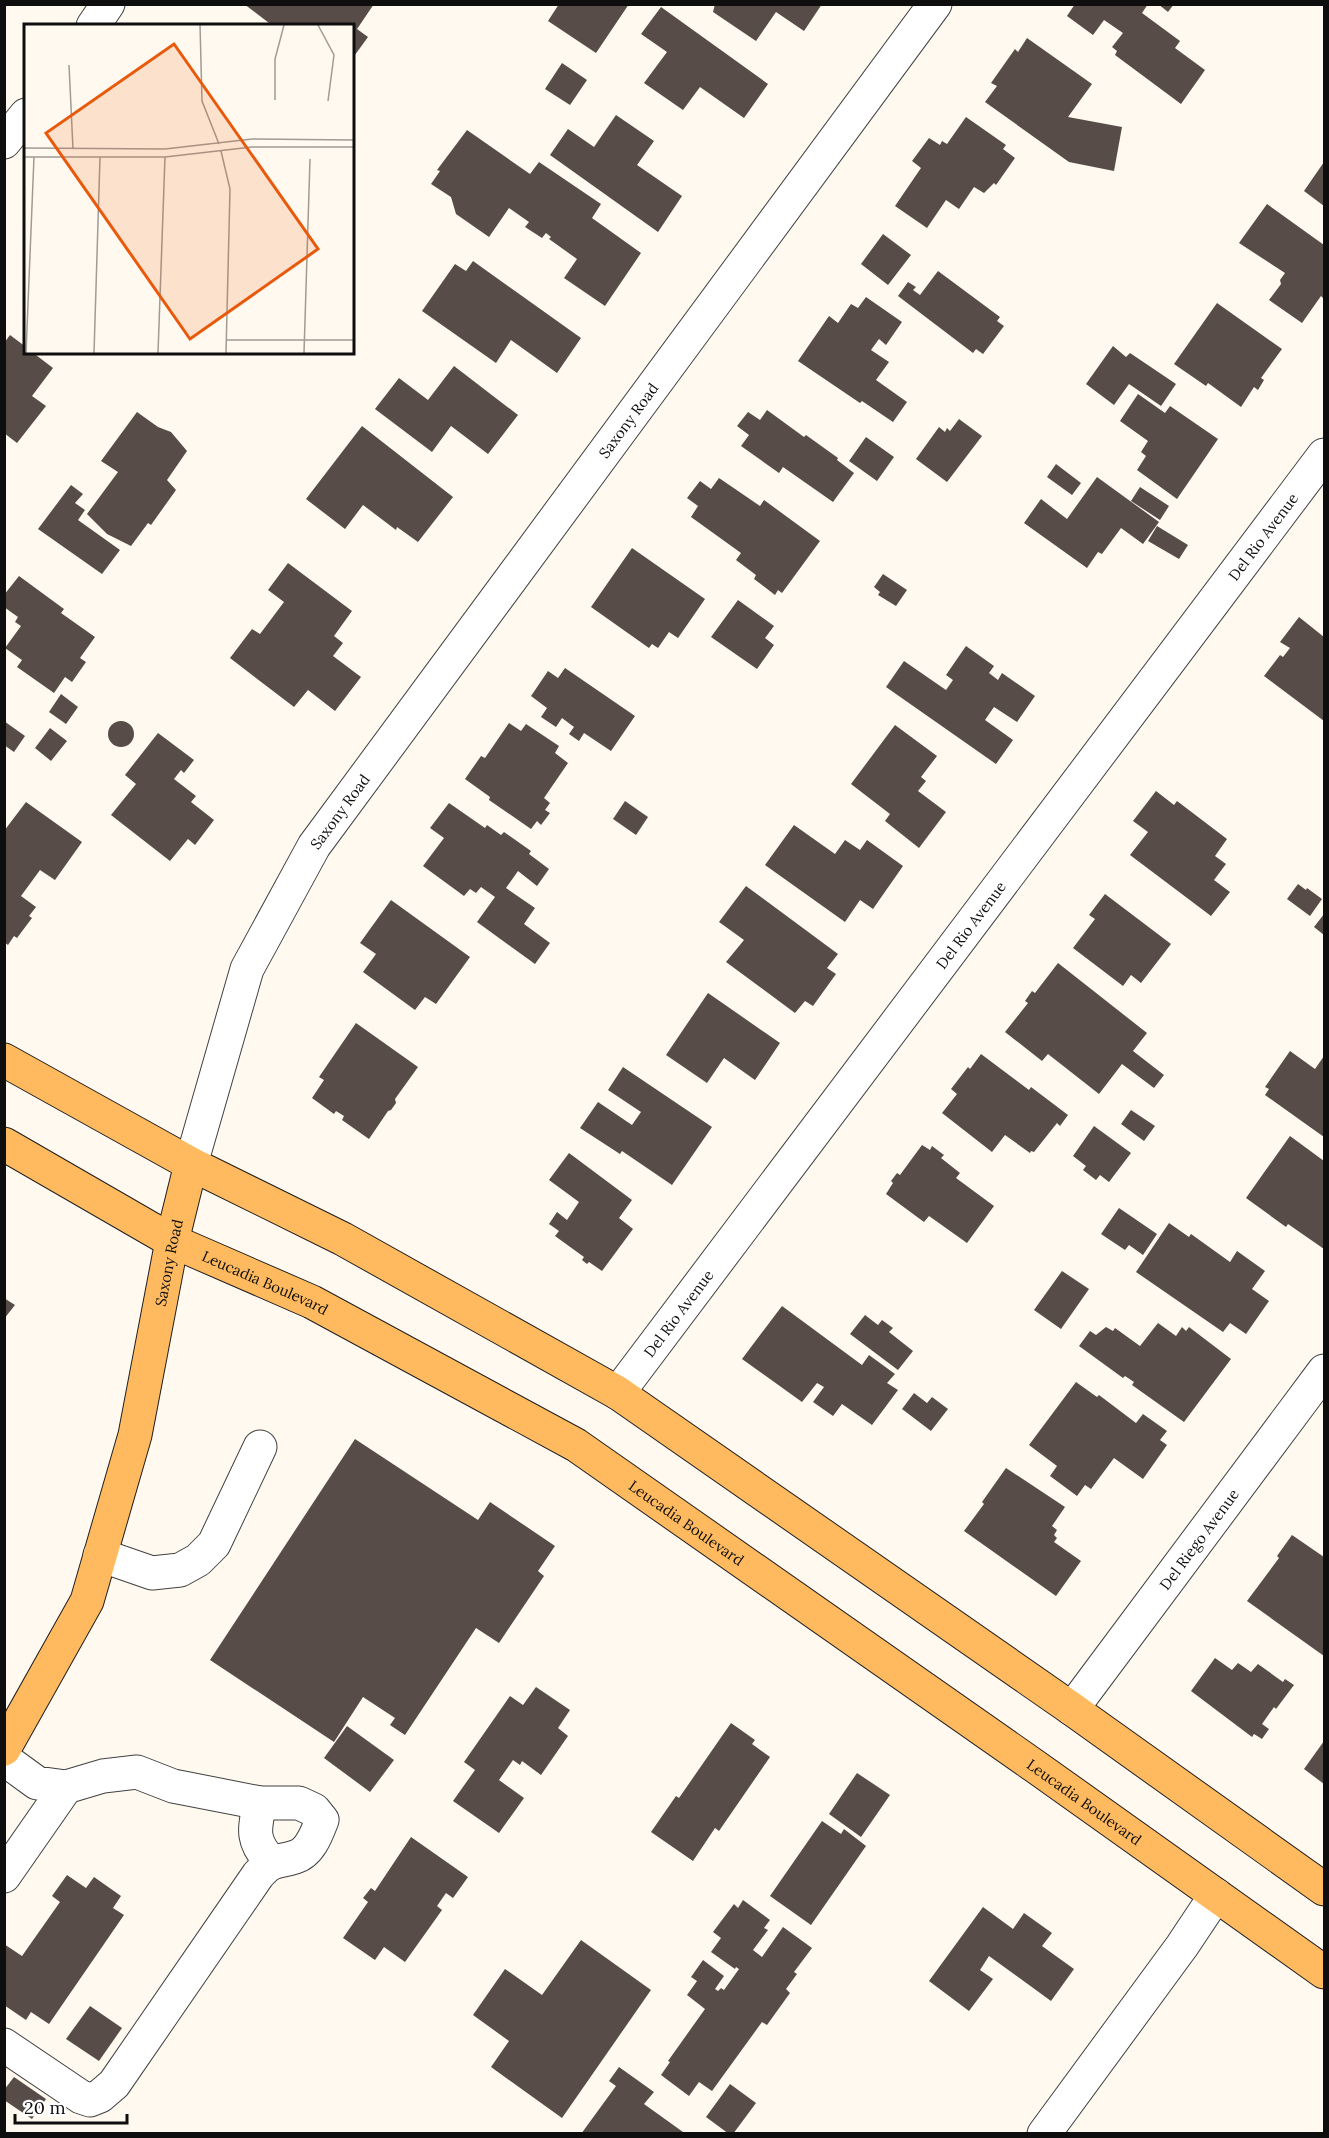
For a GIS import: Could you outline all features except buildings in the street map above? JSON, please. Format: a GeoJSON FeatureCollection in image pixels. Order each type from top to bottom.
{"type":"FeatureCollection","features":[{"type":"Feature","properties":{"kind":"main road"},"geometry":{"type":"LineString","coordinates":[[4,1060],[191,1164],[343,1239],[618,1393],[1072,1709],[1324,1889]]}},
{"type":"Feature","properties":{"kind":"main road","name":"Leucadia Boulevard"},"geometry":{"type":"LineString","coordinates":[[4,1144],[172,1240],[312,1302],[576,1445],[1324,1972]]}},
{"type":"Feature","properties":{"kind":"main road","name":"Saxony Road"},"geometry":{"type":"LineString","coordinates":[[4,1749],[87,1601],[135,1435],[172,1240],[191,1164]]}},
{"type":"Feature","properties":{"kind":"street"},"geometry":{"type":"LineString","coordinates":[[94,24],[108,4]]}},
{"type":"Feature","properties":{"kind":"street","name":"Saxony Road"},"geometry":{"type":"LineString","coordinates":[[191,1164],[248,969],[314,846],[935,4]]}},
{"type":"Feature","properties":{"kind":"street"},"geometry":{"type":"LineString","coordinates":[[4,142],[24,117]]}},
{"type":"Feature","properties":{"kind":"street","name":"Del Rio Avenue"},"geometry":{"type":"LineString","coordinates":[[618,1393],[1324,455]]}},
{"type":"Feature","properties":{"kind":"street","name":"Del Riego Avenue"},"geometry":{"type":"LineString","coordinates":[[1072,1709],[1324,1371]]}},
{"type":"Feature","properties":{"kind":"street"},"geometry":{"type":"LineString","coordinates":[[100,1555],[152,1573],[180,1570],[198,1560],[214,1544],[260,1447]]}},
{"type":"Feature","properties":{"kind":"street"},"geometry":{"type":"LineString","coordinates":[[4,1759],[37,1782],[66,1787],[103,1776],[137,1772],[173,1786],[260,1803],[299,1803],[314,1810],[322,1820],[315,1839],[298,1857],[272,1863],[258,1875],[114,2084],[100,2096],[90,2100],[81,2097],[4,2045]]}},
{"type":"Feature","properties":{"kind":"street"},"geometry":{"type":"LineString","coordinates":[[4,1876],[66,1787]]}},
{"type":"Feature","properties":{"kind":"street"},"geometry":{"type":"LineString","coordinates":[[260,1803],[254,1831],[260,1850],[272,1863]]}},
{"type":"Feature","properties":{"kind":"street"},"geometry":{"type":"LineString","coordinates":[[1044,2133],[1182,1946],[1216,1895]]}}]}
